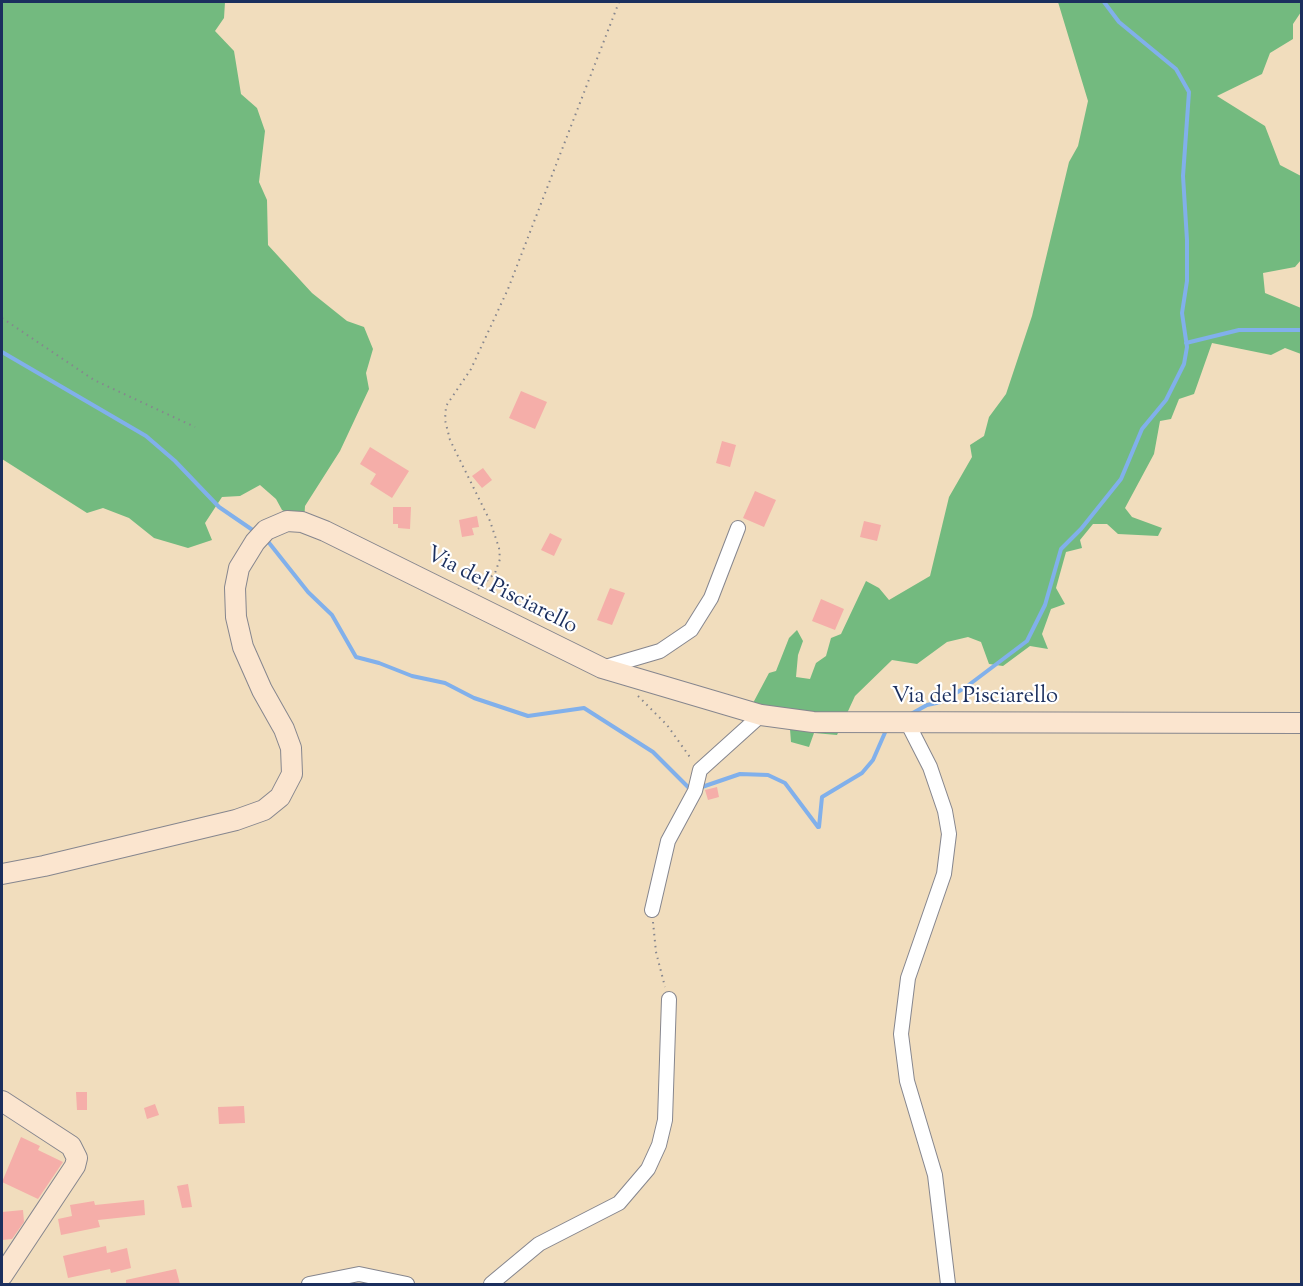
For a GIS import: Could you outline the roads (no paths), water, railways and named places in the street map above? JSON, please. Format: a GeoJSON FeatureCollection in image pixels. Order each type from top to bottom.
{"type":"FeatureCollection","features":[{"type":"Feature","properties":{"kind":"street","name":"Via del Pisciarello"},"geometry":{"type":"LineString","coordinates":[[2,874],[56,864],[242,819],[264,810],[280,797],[292,774],[291,748],[281,722],[251,667],[240,638],[236,617],[237,574],[259,538],[287,521],[307,523],[602,668],[761,716],[806,722],[1302,723]]}},
{"type":"Feature","properties":{"kind":"street"},"geometry":{"type":"LineString","coordinates":[[602,668],[660,651],[691,630],[711,598],[738,528]]}},
{"type":"Feature","properties":{"kind":"street"},"geometry":{"type":"LineString","coordinates":[[652,910],[668,840],[695,791],[700,770],[761,716]]}},
{"type":"Feature","properties":{"kind":"street"},"geometry":{"type":"LineString","coordinates":[[907,722],[930,767],[945,811],[949,834],[944,874],[908,978],[902,1034],[907,1081],[935,1175],[948,1284]]}},
{"type":"Feature","properties":{"kind":"street"},"geometry":{"type":"LineString","coordinates":[[491,1284],[539,1244],[618,1203],[648,1169],[659,1145],[664,1120],[669,999]]}},
{"type":"Feature","properties":{"kind":"street"},"geometry":{"type":"LineString","coordinates":[[2,1101],[71,1146],[77,1158],[75,1166],[2,1276]]}},
{"type":"Feature","properties":{"kind":"street"},"geometry":{"type":"LineString","coordinates":[[309,1284],[359,1274],[407,1284]]}},
{"type":"Feature","properties":{"kind":"waterway"},"geometry":{"type":"LineString","coordinates":[[911,714],[927,705],[941,702],[966,687],[1027,641],[1045,605],[1061,549],[1081,529],[1121,479],[1142,429],[1166,400],[1184,364],[1187,347],[1182,313],[1187,281],[1187,240],[1183,176],[1189,92],[1176,69],[1119,22],[1104,2]]}},
{"type":"Feature","properties":{"kind":"waterway"},"geometry":{"type":"LineString","coordinates":[[1186,343],[1239,330],[1302,330]]}},
{"type":"Feature","properties":{"kind":"waterway"},"geometry":{"type":"LineString","coordinates":[[2,352],[146,436],[175,461],[219,507],[257,533]]}},
{"type":"Feature","properties":{"kind":"waterway"},"geometry":{"type":"LineString","coordinates":[[266,539],[308,592],[332,615],[356,657],[412,676],[445,683],[474,698],[528,716],[584,708],[653,752],[692,791]]}},
{"type":"Feature","properties":{"kind":"waterway"},"geometry":{"type":"LineString","coordinates":[[819,827],[822,797],[862,773],[873,760],[887,728]]}},
{"type":"Feature","properties":{"kind":"waterway"},"geometry":{"type":"LineString","coordinates":[[699,788],[740,774],[768,775],[785,783],[818,827]]}}]}
